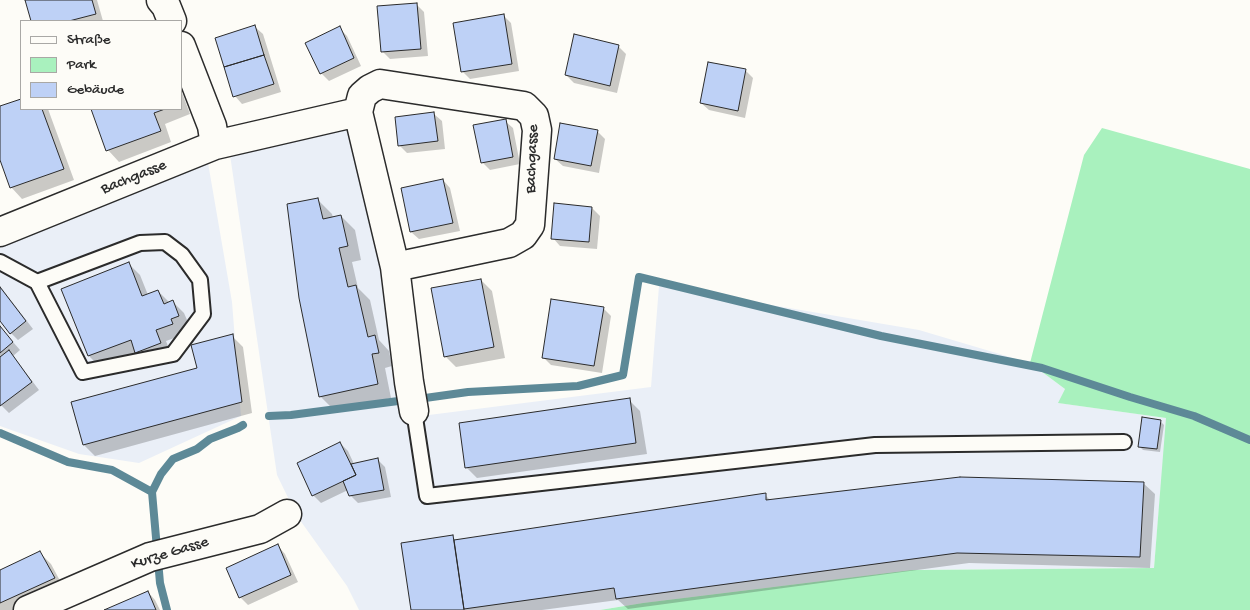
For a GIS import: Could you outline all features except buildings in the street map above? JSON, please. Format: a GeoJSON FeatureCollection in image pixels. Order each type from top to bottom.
{"type":"FeatureCollection","features":[{"type":"Feature","properties":{"kind":"street"},"geometry":{"type":"LineString","coordinates":[[161,0],[166,6],[172,20]]}},
{"type":"Feature","properties":{"kind":"street"},"geometry":{"type":"LineString","coordinates":[[182,49],[212,126],[215,145]]}},
{"type":"Feature","properties":{"kind":"street","name":"Bachgasse"},"geometry":{"type":"LineString","coordinates":[[0,232],[215,145],[358,112],[362,96],[380,84],[524,106],[534,116],[537,130],[530,225],[523,235],[509,243],[395,267]]}},
{"type":"Feature","properties":{"kind":"street"},"geometry":{"type":"LineString","coordinates":[[358,112],[395,267],[414,411]]}},
{"type":"Feature","properties":{"kind":"street","name":"Kurze Gasse"},"geometry":{"type":"LineString","coordinates":[[28,610],[158,554],[260,529],[287,514]]}},
{"type":"Feature","properties":{"kind":"lane"},"geometry":{"type":"LineString","coordinates":[[0,262],[37,282],[83,372],[174,354],[203,314],[200,280],[182,255],[165,242],[140,243],[37,282]]}},
{"type":"Feature","properties":{"kind":"lane"},"geometry":{"type":"LineString","coordinates":[[414,411],[426,496],[875,445],[1124,442]]}},
{"type":"Feature","properties":{"kind":"shaded area"},"geometry":{"type":"Polygon","coordinates":[[[350,130],[413,417],[651,387],[659,286],[919,330],[1030,363],[1065,389],[1059,403],[1167,418],[1154,568],[912,570],[600,610],[359,610],[347,586],[297,516],[277,475],[229,148],[350,130]]]}},
{"type":"Feature","properties":{"kind":"shaded area"},"geometry":{"type":"Polygon","coordinates":[[[207,157],[232,302],[241,416],[139,463],[79,454],[0,426],[0,243],[207,157]]]}},
{"type":"Feature","properties":{"kind":"green space"},"geometry":{"type":"Polygon","coordinates":[[[1102,128],[1250,169],[1250,610],[600,610],[912,570],[1154,568],[1166,418],[1058,403],[1065,389],[1030,363],[1084,155],[1102,128]]]}},
{"type":"Feature","properties":{"kind":"waterway"},"geometry":{"type":"LineString","coordinates":[[418,399],[468,392],[578,386],[623,375],[639,277],[881,336],[1042,368],[1194,416],[1250,440]]}},
{"type":"Feature","properties":{"kind":"waterway"},"geometry":{"type":"LineString","coordinates":[[269,416],[291,415],[406,400]]}},
{"type":"Feature","properties":{"kind":"waterway"},"geometry":{"type":"LineString","coordinates":[[152,492],[161,474],[173,459],[197,449],[210,439],[243,425]]}},
{"type":"Feature","properties":{"kind":"waterway"},"geometry":{"type":"LineString","coordinates":[[0,433],[68,462],[112,470],[152,492],[160,583],[167,610]]}}]}
